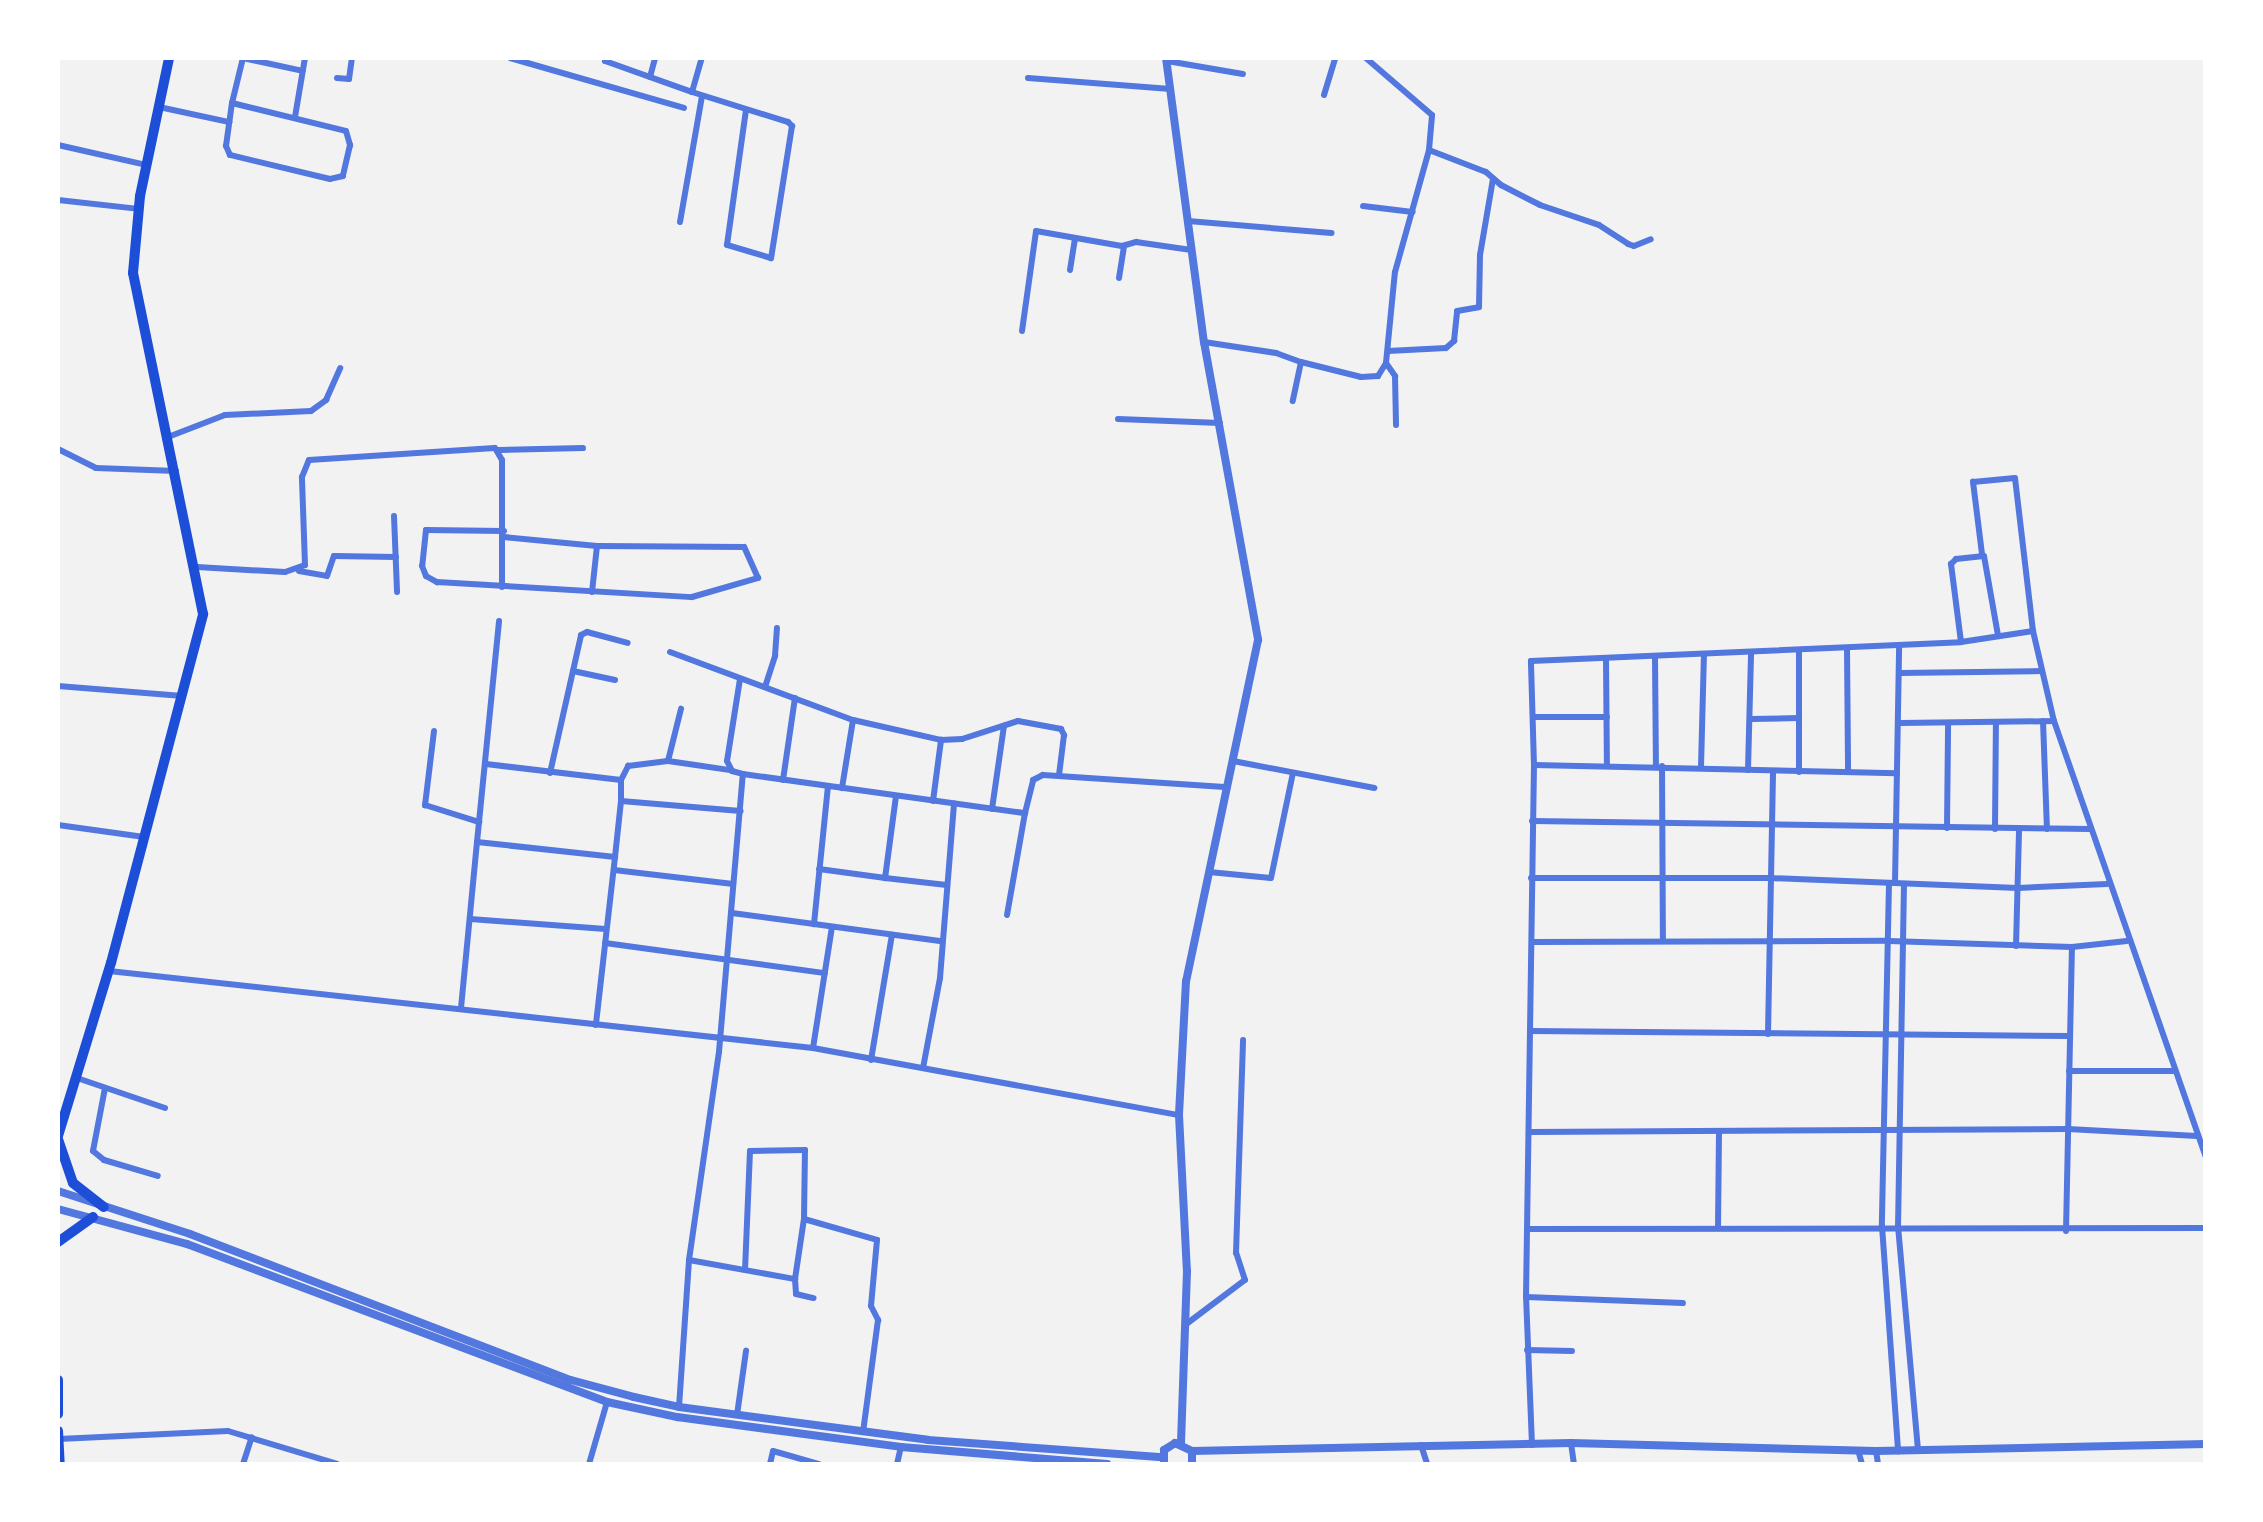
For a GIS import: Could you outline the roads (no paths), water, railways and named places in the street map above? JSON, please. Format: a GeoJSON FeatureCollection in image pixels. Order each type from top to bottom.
{"type":"FeatureCollection","features":[{"type":"Feature","properties":{"kind":"main road"},"geometry":{"type":"LineString","coordinates":[[104,1208],[73,1182],[58,1137],[108,972],[204,614],[177,471],[136,300],[134,247],[139,209],[169,58]]}},
{"type":"Feature","properties":{"kind":"main road"},"geometry":{"type":"LineString","coordinates":[[58,1242],[93,1218]]}},
{"type":"Feature","properties":{"kind":"main road"},"geometry":{"type":"LineString","coordinates":[[58,1380],[58,1414]]}},
{"type":"Feature","properties":{"kind":"main road"},"geometry":{"type":"LineString","coordinates":[[58,1435],[60,1464]]}},
{"type":"Feature","properties":{"kind":"street"},"geometry":{"type":"LineString","coordinates":[[232,103],[348,134],[341,178],[230,155],[229,122],[232,103],[244,58],[303,70]]}},
{"type":"Feature","properties":{"kind":"street"},"geometry":{"type":"LineString","coordinates":[[295,118],[306,58]]}},
{"type":"Feature","properties":{"kind":"street"},"geometry":{"type":"LineString","coordinates":[[337,78],[348,80],[352,58]]}},
{"type":"Feature","properties":{"kind":"street"},"geometry":{"type":"LineString","coordinates":[[510,58],[684,108]]}},
{"type":"Feature","properties":{"kind":"street"},"geometry":{"type":"LineString","coordinates":[[594,58],[605,59],[792,126],[771,258],[727,245],[746,110]]}},
{"type":"Feature","properties":{"kind":"street"},"geometry":{"type":"LineString","coordinates":[[650,77],[656,58]]}},
{"type":"Feature","properties":{"kind":"street"},"geometry":{"type":"LineString","coordinates":[[692,92],[702,58]]}},
{"type":"Feature","properties":{"kind":"street"},"geometry":{"type":"LineString","coordinates":[[1324,95],[1335,58]]}},
{"type":"Feature","properties":{"kind":"street"},"geometry":{"type":"LineString","coordinates":[[1204,342],[1276,353],[1361,377],[1378,376],[1386,363],[1395,272],[1430,150],[1430,110],[1404,95],[1366,58]]}},
{"type":"Feature","properties":{"kind":"street"},"geometry":{"type":"LineString","coordinates":[[1181,1443],[1188,1271],[1179,1115],[1186,982],[1257,662],[1258,624],[1204,342],[1167,59],[1243,74]]}},
{"type":"Feature","properties":{"kind":"street"},"geometry":{"type":"LineString","coordinates":[[1028,78],[1170,89]]}},
{"type":"Feature","properties":{"kind":"street"},"geometry":{"type":"LineString","coordinates":[[680,222],[702,96]]}},
{"type":"Feature","properties":{"kind":"street"},"geometry":{"type":"LineString","coordinates":[[158,107],[229,122]]}},
{"type":"Feature","properties":{"kind":"street"},"geometry":{"type":"LineString","coordinates":[[58,145],[146,165]]}},
{"type":"Feature","properties":{"kind":"street"},"geometry":{"type":"LineString","coordinates":[[1430,150],[1486,172],[1540,205],[1599,225],[1628,244],[1634,246],[1650,238]]}},
{"type":"Feature","properties":{"kind":"street"},"geometry":{"type":"LineString","coordinates":[[1388,350],[1446,348],[1454,341],[1457,311],[1479,307],[1482,240],[1493,179]]}},
{"type":"Feature","properties":{"kind":"street"},"geometry":{"type":"LineString","coordinates":[[58,200],[139,209]]}},
{"type":"Feature","properties":{"kind":"street"},"geometry":{"type":"LineString","coordinates":[[1363,206],[1413,212]]}},
{"type":"Feature","properties":{"kind":"street"},"geometry":{"type":"LineString","coordinates":[[1188,220],[1331,234]]}},
{"type":"Feature","properties":{"kind":"street"},"geometry":{"type":"LineString","coordinates":[[1022,331],[1034,234],[1192,250]]}},
{"type":"Feature","properties":{"kind":"street"},"geometry":{"type":"LineString","coordinates":[[1070,270],[1076,238]]}},
{"type":"Feature","properties":{"kind":"street"},"geometry":{"type":"LineString","coordinates":[[1119,278],[1124,246]]}},
{"type":"Feature","properties":{"kind":"street"},"geometry":{"type":"LineString","coordinates":[[1293,401],[1301,362]]}},
{"type":"Feature","properties":{"kind":"street"},"geometry":{"type":"LineString","coordinates":[[1386,363],[1395,376],[1396,425]]}},
{"type":"Feature","properties":{"kind":"street"},"geometry":{"type":"LineString","coordinates":[[168,438],[225,415],[311,411],[326,400],[340,368]]}},
{"type":"Feature","properties":{"kind":"street"},"geometry":{"type":"LineString","coordinates":[[1118,420],[1220,423]]}},
{"type":"Feature","properties":{"kind":"street"},"geometry":{"type":"LineString","coordinates":[[299,571],[307,561],[302,477],[309,460],[583,448]]}},
{"type":"Feature","properties":{"kind":"street"},"geometry":{"type":"LineString","coordinates":[[58,449],[96,468],[177,471]]}},
{"type":"Feature","properties":{"kind":"street"},"geometry":{"type":"LineString","coordinates":[[498,450],[504,534],[502,587]]}},
{"type":"Feature","properties":{"kind":"street"},"geometry":{"type":"LineString","coordinates":[[1998,636],[1972,482],[2015,478],[2033,631],[2054,721],[2107,884],[2206,1158]]}},
{"type":"Feature","properties":{"kind":"street"},"geometry":{"type":"LineString","coordinates":[[394,516],[396,592]]}},
{"type":"Feature","properties":{"kind":"street"},"geometry":{"type":"LineString","coordinates":[[434,527],[504,534],[596,546],[744,547],[758,578],[692,597],[437,582],[426,576],[422,566],[426,530],[434,527]]}},
{"type":"Feature","properties":{"kind":"street"},"geometry":{"type":"LineString","coordinates":[[592,592],[596,546]]}},
{"type":"Feature","properties":{"kind":"street"},"geometry":{"type":"LineString","coordinates":[[1962,642],[1951,564],[1982,554]]}},
{"type":"Feature","properties":{"kind":"street"},"geometry":{"type":"LineString","coordinates":[[196,566],[328,576],[334,556],[396,557]]}},
{"type":"Feature","properties":{"kind":"street"},"geometry":{"type":"LineString","coordinates":[[461,1008],[499,621]]}},
{"type":"Feature","properties":{"kind":"street"},"geometry":{"type":"LineString","coordinates":[[765,687],[777,628]]}},
{"type":"Feature","properties":{"kind":"street"},"geometry":{"type":"LineString","coordinates":[[1532,1445],[1526,1297],[1534,766],[1531,661],[1899,646],[1962,642],[2033,631]]}},
{"type":"Feature","properties":{"kind":"street"},"geometry":{"type":"LineString","coordinates":[[550,773],[582,633],[628,643]]}},
{"type":"Feature","properties":{"kind":"street"},"geometry":{"type":"LineString","coordinates":[[1898,1451],[1882,1226],[1889,940],[1896,883],[1899,646]]}},
{"type":"Feature","properties":{"kind":"street"},"geometry":{"type":"LineString","coordinates":[[1847,648],[1848,772]]}},
{"type":"Feature","properties":{"kind":"street"},"geometry":{"type":"LineString","coordinates":[[1798,651],[1799,772]]}},
{"type":"Feature","properties":{"kind":"street"},"geometry":{"type":"LineString","coordinates":[[670,652],[853,720],[941,740],[962,739],[1018,722],[1062,730],[1060,775]]}},
{"type":"Feature","properties":{"kind":"street"},"geometry":{"type":"LineString","coordinates":[[1748,770],[1751,654]]}},
{"type":"Feature","properties":{"kind":"street"},"geometry":{"type":"LineString","coordinates":[[1702,767],[1704,656]]}},
{"type":"Feature","properties":{"kind":"street"},"geometry":{"type":"LineString","coordinates":[[1654,658],[1663,821],[1663,940]]}},
{"type":"Feature","properties":{"kind":"street"},"geometry":{"type":"LineString","coordinates":[[1606,659],[1607,764]]}},
{"type":"Feature","properties":{"kind":"street"},"geometry":{"type":"LineString","coordinates":[[574,671],[615,680]]}},
{"type":"Feature","properties":{"kind":"street"},"geometry":{"type":"LineString","coordinates":[[1900,673],[2042,671]]}},
{"type":"Feature","properties":{"kind":"street"},"geometry":{"type":"LineString","coordinates":[[732,770],[727,761],[740,679]]}},
{"type":"Feature","properties":{"kind":"street"},"geometry":{"type":"LineString","coordinates":[[58,686],[184,696]]}},
{"type":"Feature","properties":{"kind":"street"},"geometry":{"type":"LineString","coordinates":[[783,780],[795,698]]}},
{"type":"Feature","properties":{"kind":"street"},"geometry":{"type":"LineString","coordinates":[[668,762],[681,709]]}},
{"type":"Feature","properties":{"kind":"street"},"geometry":{"type":"LineString","coordinates":[[1534,717],[1606,718]]}},
{"type":"Feature","properties":{"kind":"street"},"geometry":{"type":"LineString","coordinates":[[1752,719],[1799,718]]}},
{"type":"Feature","properties":{"kind":"street"},"geometry":{"type":"LineString","coordinates":[[842,788],[853,720]]}},
{"type":"Feature","properties":{"kind":"street"},"geometry":{"type":"LineString","coordinates":[[2043,721],[2047,829]]}},
{"type":"Feature","properties":{"kind":"street"},"geometry":{"type":"LineString","coordinates":[[1900,723],[2054,721]]}},
{"type":"Feature","properties":{"kind":"street"},"geometry":{"type":"LineString","coordinates":[[1948,724],[1948,828]]}},
{"type":"Feature","properties":{"kind":"street"},"geometry":{"type":"LineString","coordinates":[[1995,830],[1996,724]]}},
{"type":"Feature","properties":{"kind":"street"},"geometry":{"type":"LineString","coordinates":[[992,809],[1004,726]]}},
{"type":"Feature","properties":{"kind":"street"},"geometry":{"type":"LineString","coordinates":[[434,731],[425,805],[479,822]]}},
{"type":"Feature","properties":{"kind":"street"},"geometry":{"type":"LineString","coordinates":[[933,801],[941,740]]}},
{"type":"Feature","properties":{"kind":"street"},"geometry":{"type":"LineString","coordinates":[[1234,761],[1374,788]]}},
{"type":"Feature","properties":{"kind":"street"},"geometry":{"type":"LineString","coordinates":[[596,1025],[621,801],[620,780],[628,766],[668,762],[1025,813]]}},
{"type":"Feature","properties":{"kind":"street"},"geometry":{"type":"LineString","coordinates":[[486,764],[620,780]]}},
{"type":"Feature","properties":{"kind":"street"},"geometry":{"type":"LineString","coordinates":[[1534,766],[1607,764],[1896,773]]}},
{"type":"Feature","properties":{"kind":"street"},"geometry":{"type":"LineString","coordinates":[[1768,1034],[1772,772]]}},
{"type":"Feature","properties":{"kind":"street"},"geometry":{"type":"LineString","coordinates":[[1209,872],[1271,878],[1293,773]]}},
{"type":"Feature","properties":{"kind":"street"},"geometry":{"type":"LineString","coordinates":[[678,1407],[688,1260],[720,1038],[743,774]]}},
{"type":"Feature","properties":{"kind":"street"},"geometry":{"type":"LineString","coordinates":[[1007,915],[1033,780],[1043,774],[1226,788]]}},
{"type":"Feature","properties":{"kind":"street"},"geometry":{"type":"LineString","coordinates":[[814,924],[828,786]]}},
{"type":"Feature","properties":{"kind":"street"},"geometry":{"type":"LineString","coordinates":[[886,878],[896,796]]}},
{"type":"Feature","properties":{"kind":"street"},"geometry":{"type":"LineString","coordinates":[[621,801],[741,810]]}},
{"type":"Feature","properties":{"kind":"street"},"geometry":{"type":"LineString","coordinates":[[923,1068],[940,978],[954,804]]}},
{"type":"Feature","properties":{"kind":"street"},"geometry":{"type":"LineString","coordinates":[[1532,822],[2090,830]]}},
{"type":"Feature","properties":{"kind":"street"},"geometry":{"type":"LineString","coordinates":[[58,825],[145,837]]}},
{"type":"Feature","properties":{"kind":"street"},"geometry":{"type":"LineString","coordinates":[[2016,946],[2019,830]]}},
{"type":"Feature","properties":{"kind":"street"},"geometry":{"type":"LineString","coordinates":[[477,842],[615,857]]}},
{"type":"Feature","properties":{"kind":"street"},"geometry":{"type":"LineString","coordinates":[[819,868],[948,885]]}},
{"type":"Feature","properties":{"kind":"street"},"geometry":{"type":"LineString","coordinates":[[614,870],[733,884]]}},
{"type":"Feature","properties":{"kind":"street"},"geometry":{"type":"LineString","coordinates":[[1531,878],[1769,878],[2018,888],[2107,884]]}},
{"type":"Feature","properties":{"kind":"street"},"geometry":{"type":"LineString","coordinates":[[1896,883],[1904,942],[1898,1226],[1918,1451]]}},
{"type":"Feature","properties":{"kind":"street"},"geometry":{"type":"LineString","coordinates":[[732,913],[940,941]]}},
{"type":"Feature","properties":{"kind":"street"},"geometry":{"type":"LineString","coordinates":[[470,919],[606,929]]}},
{"type":"Feature","properties":{"kind":"street"},"geometry":{"type":"LineString","coordinates":[[813,1048],[832,928]]}},
{"type":"Feature","properties":{"kind":"street"},"geometry":{"type":"LineString","coordinates":[[871,1060],[892,934]]}},
{"type":"Feature","properties":{"kind":"street"},"geometry":{"type":"LineString","coordinates":[[1532,942],[1889,940],[2072,946],[2128,941]]}},
{"type":"Feature","properties":{"kind":"street"},"geometry":{"type":"LineString","coordinates":[[605,942],[825,973]]}},
{"type":"Feature","properties":{"kind":"street"},"geometry":{"type":"LineString","coordinates":[[2066,1231],[2072,946]]}},
{"type":"Feature","properties":{"kind":"street"},"geometry":{"type":"LineString","coordinates":[[108,972],[813,1048],[1179,1115]]}},
{"type":"Feature","properties":{"kind":"street"},"geometry":{"type":"LineString","coordinates":[[1530,1031],[2070,1036]]}},
{"type":"Feature","properties":{"kind":"street"},"geometry":{"type":"LineString","coordinates":[[1186,1325],[1245,1280],[1236,1252],[1244,1040]]}},
{"type":"Feature","properties":{"kind":"street"},"geometry":{"type":"LineString","coordinates":[[2069,1071],[2175,1071]]}},
{"type":"Feature","properties":{"kind":"street"},"geometry":{"type":"LineString","coordinates":[[76,1078],[164,1108]]}},
{"type":"Feature","properties":{"kind":"street"},"geometry":{"type":"LineString","coordinates":[[104,1088],[92,1151],[104,1160],[158,1176]]}},
{"type":"Feature","properties":{"kind":"street"},"geometry":{"type":"LineString","coordinates":[[1531,1132],[2068,1129],[2197,1136]]}},
{"type":"Feature","properties":{"kind":"street"},"geometry":{"type":"LineString","coordinates":[[1718,1228],[1719,1131]]}},
{"type":"Feature","properties":{"kind":"street"},"geometry":{"type":"LineString","coordinates":[[744,1270],[752,1149],[806,1151],[804,1219],[795,1279],[796,1294],[814,1298]]}},
{"type":"Feature","properties":{"kind":"street"},"geometry":{"type":"LineString","coordinates":[[62,1192],[190,1234],[571,1380],[678,1407],[864,1432],[1163,1461],[1169,1446],[1181,1443]]}},
{"type":"Feature","properties":{"kind":"street"},"geometry":{"type":"LineString","coordinates":[[59,1209],[187,1244],[607,1402],[677,1417],[900,1447],[1107,1464]]}},
{"type":"Feature","properties":{"kind":"street"},"geometry":{"type":"LineString","coordinates":[[804,1219],[876,1240],[871,1306],[878,1320],[864,1432]]}},
{"type":"Feature","properties":{"kind":"street"},"geometry":{"type":"LineString","coordinates":[[1527,1229],[2206,1228]]}},
{"type":"Feature","properties":{"kind":"street"},"geometry":{"type":"LineString","coordinates":[[688,1260],[795,1279]]}},
{"type":"Feature","properties":{"kind":"street"},"geometry":{"type":"LineString","coordinates":[[1526,1297],[1683,1304]]}},
{"type":"Feature","properties":{"kind":"street"},"geometry":{"type":"LineString","coordinates":[[1527,1350],[1572,1351]]}},
{"type":"Feature","properties":{"kind":"street"},"geometry":{"type":"LineString","coordinates":[[737,1414],[746,1351]]}},
{"type":"Feature","properties":{"kind":"street"},"geometry":{"type":"LineString","coordinates":[[588,1464],[607,1402]]}},
{"type":"Feature","properties":{"kind":"street"},"geometry":{"type":"LineString","coordinates":[[58,1435],[214,1431],[252,1436],[317,1461],[337,1464]]}},
{"type":"Feature","properties":{"kind":"street"},"geometry":{"type":"LineString","coordinates":[[244,1464],[252,1436]]}},
{"type":"Feature","properties":{"kind":"street"},"geometry":{"type":"LineString","coordinates":[[1181,1443],[1192,1451],[1571,1443],[1876,1451],[2206,1444]]}},
{"type":"Feature","properties":{"kind":"street"},"geometry":{"type":"LineString","coordinates":[[1571,1443],[1574,1464]]}},
{"type":"Feature","properties":{"kind":"street"},"geometry":{"type":"LineString","coordinates":[[1421,1445],[1427,1464]]}},
{"type":"Feature","properties":{"kind":"street"},"geometry":{"type":"LineString","coordinates":[[897,1464],[900,1447]]}},
{"type":"Feature","properties":{"kind":"street"},"geometry":{"type":"LineString","coordinates":[[1858,1450],[1862,1464]]}},
{"type":"Feature","properties":{"kind":"street"},"geometry":{"type":"LineString","coordinates":[[770,1464],[772,1451],[819,1464]]}},
{"type":"Feature","properties":{"kind":"street"},"geometry":{"type":"LineString","coordinates":[[1192,1451],[1192,1464]]}},
{"type":"Feature","properties":{"kind":"street"},"geometry":{"type":"LineString","coordinates":[[1876,1451],[1878,1464]]}}]}
